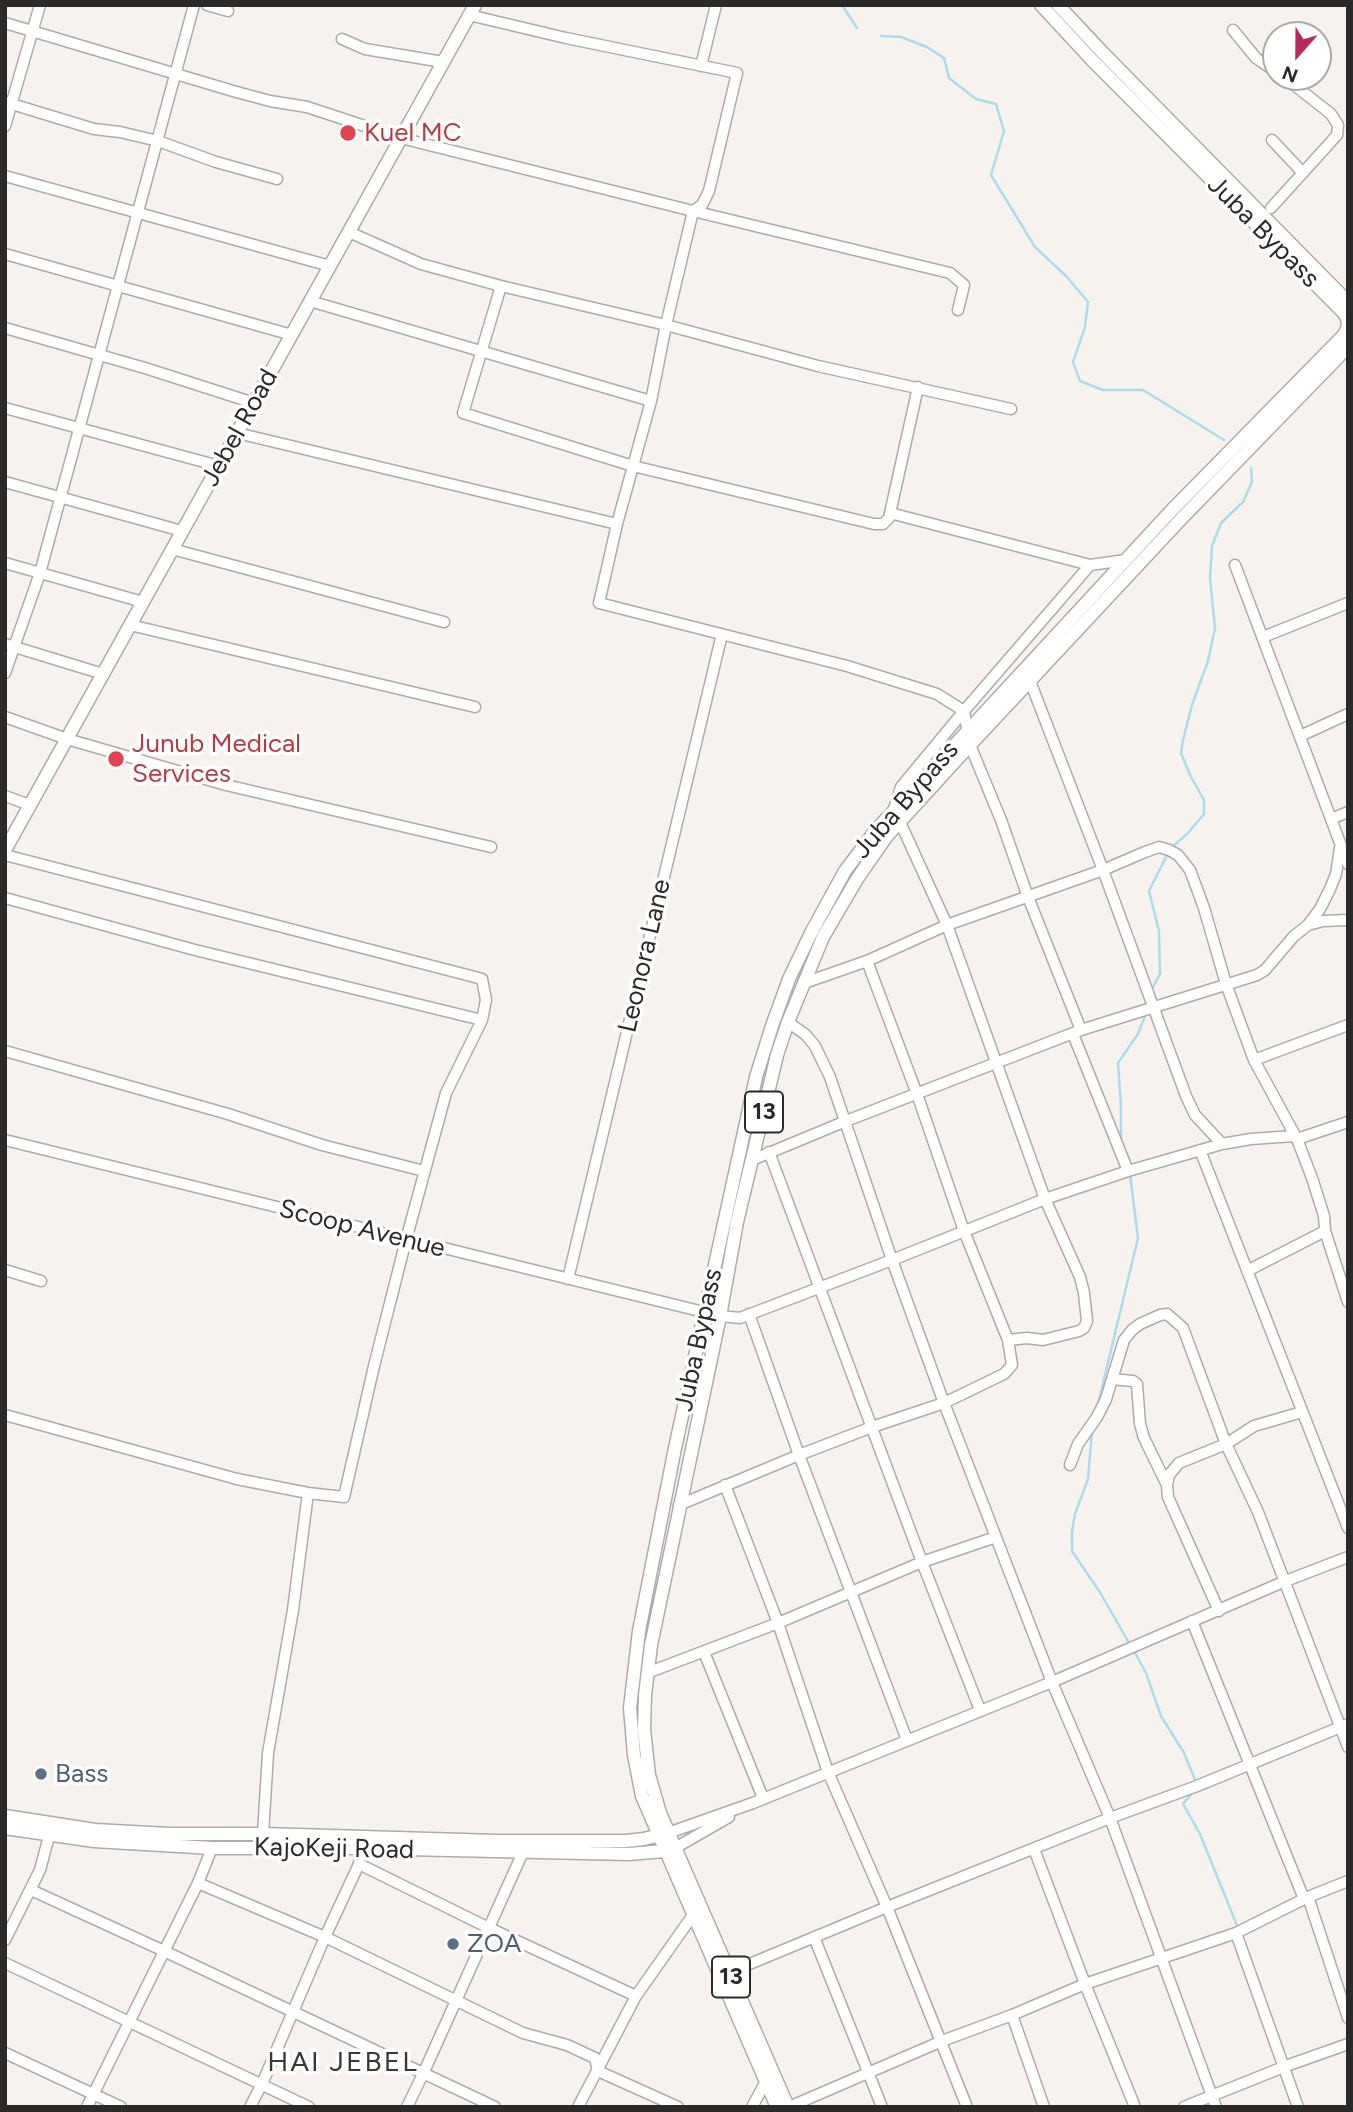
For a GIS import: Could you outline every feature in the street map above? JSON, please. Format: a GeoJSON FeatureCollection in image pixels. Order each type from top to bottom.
{"type":"FeatureCollection","features":[{"type":"Feature","properties":{"kind":"main road","name":"Juba Bypass"},"geometry":{"type":"LineString","coordinates":[[663,1835],[646,1754],[644,1713],[651,1645],[737,1222],[772,1075],[788,1022],[823,937],[872,858],[900,822],[1347,338],[1347,318],[1343,312],[1041,5]]}},
{"type":"Feature","properties":{"kind":"main road","name":"Juba Bypass"},"geometry":{"type":"LineString","coordinates":[[1058,5],[1348,302]]}},
{"type":"Feature","properties":{"kind":"main road","name":"Jebel Road"},"geometry":{"type":"LineString","coordinates":[[5,853],[471,8]]}},
{"type":"Feature","properties":{"kind":"main road"},"geometry":{"type":"LineString","coordinates":[[1332,287],[1348,297]]}},
{"type":"Feature","properties":{"kind":"main road","name":"Juba Bypass"},"geometry":{"type":"LineString","coordinates":[[663,1835],[642,1796],[637,1778],[631,1690],[647,1588],[756,1077],[789,979],[845,871],[866,841],[1164,517],[1347,338]]}},
{"type":"Feature","properties":{"kind":"main road","name":"KajoKeji Road"},"geometry":{"type":"LineString","coordinates":[[5,1816],[96,1830],[169,1834],[496,1841],[626,1841],[663,1835]]}},
{"type":"Feature","properties":{"kind":"main road","name":"KajoKeji Road"},"geometry":{"type":"LineString","coordinates":[[5,1828],[49,1836],[118,1843],[212,1848],[362,1848],[636,1854],[670,1850]]}},
{"type":"Feature","properties":{"kind":"main road"},"geometry":{"type":"LineString","coordinates":[[663,1835],[670,1850]]}},
{"type":"Feature","properties":{"kind":"main road","name":"13"},"geometry":{"type":"LineString","coordinates":[[670,1850],[693,1914],[789,2107]]}},
{"type":"Feature","properties":{"kind":"main road","name":"13"},"geometry":{"type":"LineString","coordinates":[[670,1850],[725,1975],[776,2107]]}},
{"type":"Feature","properties":{"kind":"street"},"geometry":{"type":"LineString","coordinates":[[5,126],[8,103],[40,5]]}},
{"type":"Feature","properties":{"kind":"street"},"geometry":{"type":"LineString","coordinates":[[5,673],[9,645],[40,573],[194,5]]}},
{"type":"Feature","properties":{"kind":"street"},"geometry":{"type":"LineString","coordinates":[[207,5],[228,11]]}},
{"type":"Feature","properties":{"kind":"street"},"geometry":{"type":"LineString","coordinates":[[701,66],[716,5]]}},
{"type":"Feature","properties":{"kind":"street"},"geometry":{"type":"LineString","coordinates":[[471,8],[566,38],[737,73],[709,191],[702,205],[693,211],[651,401],[617,524],[599,603],[847,666],[937,694],[964,711]]}},
{"type":"Feature","properties":{"kind":"street"},"geometry":{"type":"LineString","coordinates":[[5,23],[270,101],[307,107],[401,138],[950,273],[964,285],[958,310]]}},
{"type":"Feature","properties":{"kind":"street"},"geometry":{"type":"LineString","coordinates":[[1233,30],[1262,62]]}},
{"type":"Feature","properties":{"kind":"street"},"geometry":{"type":"LineString","coordinates":[[342,39],[365,49],[443,62]]}},
{"type":"Feature","properties":{"kind":"street"},"geometry":{"type":"LineString","coordinates":[[1271,208],[1336,135],[1338,125],[1331,114],[1302,91]]}},
{"type":"Feature","properties":{"kind":"street"},"geometry":{"type":"LineString","coordinates":[[8,103],[94,129],[158,141],[216,163],[277,179]]}},
{"type":"Feature","properties":{"kind":"street"},"geometry":{"type":"LineString","coordinates":[[1272,140],[1303,173]]}},
{"type":"Feature","properties":{"kind":"street"},"geometry":{"type":"LineString","coordinates":[[5,176],[330,266]]}},
{"type":"Feature","properties":{"kind":"street"},"geometry":{"type":"LineString","coordinates":[[348,232],[421,264],[501,286],[666,325],[818,366],[1010,409]]}},
{"type":"Feature","properties":{"kind":"street"},"geometry":{"type":"LineString","coordinates":[[5,254],[292,335]]}},
{"type":"Feature","properties":{"kind":"street"},"geometry":{"type":"LineString","coordinates":[[501,286],[463,413],[634,466],[883,524],[890,513],[918,387]]}},
{"type":"Feature","properties":{"kind":"street"},"geometry":{"type":"LineString","coordinates":[[310,301],[651,401]]}},
{"type":"Feature","properties":{"kind":"street"},"geometry":{"type":"LineString","coordinates":[[5,328],[254,403]]}},
{"type":"Feature","properties":{"kind":"street"},"geometry":{"type":"LineString","coordinates":[[5,408],[219,466]]}},
{"type":"Feature","properties":{"kind":"street"},"geometry":{"type":"LineString","coordinates":[[237,433],[617,524]]}},
{"type":"Feature","properties":{"kind":"street"},"geometry":{"type":"LineString","coordinates":[[5,482],[182,531]]}},
{"type":"Feature","properties":{"kind":"street"},"geometry":{"type":"LineString","coordinates":[[890,513],[1090,565],[1126,560]]}},
{"type":"Feature","properties":{"kind":"street"},"geometry":{"type":"LineString","coordinates":[[172,550],[444,622]]}},
{"type":"Feature","properties":{"kind":"street"},"geometry":{"type":"LineString","coordinates":[[5,563],[143,602]]}},
{"type":"Feature","properties":{"kind":"street"},"geometry":{"type":"LineString","coordinates":[[894,809],[901,788],[1090,565]]}},
{"type":"Feature","properties":{"kind":"street"},"geometry":{"type":"LineString","coordinates":[[1235,565],[1348,864]]}},
{"type":"Feature","properties":{"kind":"street"},"geometry":{"type":"LineString","coordinates":[[1263,637],[1348,603]]}},
{"type":"Feature","properties":{"kind":"street"},"geometry":{"type":"LineString","coordinates":[[130,625],[475,707]]}},
{"type":"Feature","properties":{"kind":"street","name":"Leonora Lane"},"geometry":{"type":"LineString","coordinates":[[568,1279],[722,634]]}},
{"type":"Feature","properties":{"kind":"street"},"geometry":{"type":"LineString","coordinates":[[9,645],[103,674]]}},
{"type":"Feature","properties":{"kind":"street"},"geometry":{"type":"LineString","coordinates":[[1030,681],[1195,1115],[1222,1144]]}},
{"type":"Feature","properties":{"kind":"street"},"geometry":{"type":"LineString","coordinates":[[964,711],[970,744],[1001,820],[1128,1171]]}},
{"type":"Feature","properties":{"kind":"street"},"geometry":{"type":"LineString","coordinates":[[1300,736],[1348,714]]}},
{"type":"Feature","properties":{"kind":"street"},"geometry":{"type":"LineString","coordinates":[[5,717],[67,739],[226,785],[491,847]]}},
{"type":"Feature","properties":{"kind":"street"},"geometry":{"type":"LineString","coordinates":[[5,796],[30,805]]}},
{"type":"Feature","properties":{"kind":"street"},"geometry":{"type":"LineString","coordinates":[[1331,819],[1348,812]]}},
{"type":"Feature","properties":{"kind":"street"},"geometry":{"type":"LineString","coordinates":[[900,822],[947,925],[1045,1199],[1080,1277],[1084,1293],[1087,1321],[1084,1328],[1055,1338],[1008,1340]]}},
{"type":"Feature","properties":{"kind":"street"},"geometry":{"type":"LineString","coordinates":[[752,1160],[1077,1032],[1257,975],[1265,970],[1321,909],[1336,874],[1341,845]]}},
{"type":"Feature","properties":{"kind":"street"},"geometry":{"type":"LineString","coordinates":[[804,983],[867,961],[947,925],[1103,870],[1159,847],[1178,855],[1191,870],[1226,984],[1254,1060],[1295,1137],[1312,1178],[1324,1216],[1325,1231],[1348,1302]]}},
{"type":"Feature","properties":{"kind":"street"},"geometry":{"type":"LineString","coordinates":[[5,853],[482,979],[486,1000],[482,1020],[446,1093],[374,1366],[344,1497],[237,1479],[5,1415]]}},
{"type":"Feature","properties":{"kind":"street"},"geometry":{"type":"LineString","coordinates":[[5,898],[195,950],[482,1020]]}},
{"type":"Feature","properties":{"kind":"street"},"geometry":{"type":"LineString","coordinates":[[1308,925],[1323,921],[1348,920]]}},
{"type":"Feature","properties":{"kind":"street"},"geometry":{"type":"LineString","coordinates":[[679,1505],[799,1455],[944,1403],[1009,1370],[1012,1365],[1008,1340],[964,1231],[867,961]]}},
{"type":"Feature","properties":{"kind":"street"},"geometry":{"type":"LineString","coordinates":[[788,1022],[806,1035],[815,1046],[830,1077],[944,1403],[1052,1682],[1110,1818],[1216,2107]]}},
{"type":"Feature","properties":{"kind":"street"},"geometry":{"type":"LineString","coordinates":[[1254,1060],[1348,1025]]}},
{"type":"Feature","properties":{"kind":"street"},"geometry":{"type":"LineString","coordinates":[[5,1051],[215,1111],[322,1145],[424,1171]]}},
{"type":"Feature","properties":{"kind":"street","name":"Scoop Avenue"},"geometry":{"type":"LineString","coordinates":[[5,1140],[406,1240],[720,1316],[740,1318],[1045,1199],[1128,1171],[1222,1144],[1251,1139],[1295,1137],[1348,1122]]}},
{"type":"Feature","properties":{"kind":"street"},"geometry":{"type":"LineString","coordinates":[[1200,1150],[1348,1528]]}},
{"type":"Feature","properties":{"kind":"street"},"geometry":{"type":"LineString","coordinates":[[769,1152],[980,1710]]}},
{"type":"Feature","properties":{"kind":"street"},"geometry":{"type":"LineString","coordinates":[[1247,1270],[1325,1231]]}},
{"type":"Feature","properties":{"kind":"street"},"geometry":{"type":"LineString","coordinates":[[5,1270],[41,1281]]}},
{"type":"Feature","properties":{"kind":"street"},"geometry":{"type":"LineString","coordinates":[[749,1314],[799,1455],[907,1740]]}},
{"type":"Feature","properties":{"kind":"street"},"geometry":{"type":"LineString","coordinates":[[1070,1465],[1078,1444],[1106,1399],[1124,1340],[1132,1330],[1167,1314],[1183,1328],[1226,1444],[1258,1512],[1283,1582],[1343,1725],[1348,1747]]}},
{"type":"Feature","properties":{"kind":"street"},"geometry":{"type":"LineString","coordinates":[[1112,1379],[1133,1381],[1137,1384],[1140,1424],[1144,1438],[1167,1485]]}},
{"type":"Feature","properties":{"kind":"street"},"geometry":{"type":"LineString","coordinates":[[1219,1611],[1168,1497],[1169,1475],[1179,1463],[1226,1444],[1254,1426],[1302,1412]]}},
{"type":"Feature","properties":{"kind":"street"},"geometry":{"type":"LineString","coordinates":[[725,1485],[778,1623],[828,1772],[887,1907],[967,2107]]}},
{"type":"Feature","properties":{"kind":"street"},"geometry":{"type":"LineString","coordinates":[[263,1834],[268,1753],[293,1611],[308,1493]]}},
{"type":"Feature","properties":{"kind":"street"},"geometry":{"type":"LineString","coordinates":[[647,1673],[778,1623],[922,1562],[996,1537]]}},
{"type":"Feature","properties":{"kind":"street"},"geometry":{"type":"LineString","coordinates":[[663,1835],[758,1801],[1052,1682],[1283,1582],[1348,1557]]}},
{"type":"Feature","properties":{"kind":"street"},"geometry":{"type":"LineString","coordinates":[[1192,1621],[1306,1898],[1348,2018]]}},
{"type":"Feature","properties":{"kind":"street"},"geometry":{"type":"LineString","coordinates":[[704,1651],[758,1801]]}},
{"type":"Feature","properties":{"kind":"street"},"geometry":{"type":"LineString","coordinates":[[725,1975],[887,1907],[1197,1786],[1343,1725]]}},
{"type":"Feature","properties":{"kind":"street"},"geometry":{"type":"LineString","coordinates":[[670,1850],[758,1801]]}},
{"type":"Feature","properties":{"kind":"street"},"geometry":{"type":"LineString","coordinates":[[5,1940],[40,1870],[49,1836]]}},
{"type":"Feature","properties":{"kind":"street"},"geometry":{"type":"LineString","coordinates":[[87,2107],[198,1883],[212,1848]]}},
{"type":"Feature","properties":{"kind":"street"},"geometry":{"type":"LineString","coordinates":[[250,2107],[359,1864],[362,1848]]}},
{"type":"Feature","properties":{"kind":"street"},"geometry":{"type":"LineString","coordinates":[[1034,1849],[1135,2107]]}},
{"type":"Feature","properties":{"kind":"street"},"geometry":{"type":"LineString","coordinates":[[407,2107],[523,1852]]}},
{"type":"Feature","properties":{"kind":"street"},"geometry":{"type":"LineString","coordinates":[[359,1864],[636,1996]]}},
{"type":"Feature","properties":{"kind":"street"},"geometry":{"type":"LineString","coordinates":[[789,2107],[942,2041],[1085,1984],[1236,1933],[1306,1898],[1348,1881]]}},
{"type":"Feature","properties":{"kind":"street"},"geometry":{"type":"LineString","coordinates":[[198,1883],[325,1937],[523,2033],[567,2045],[595,2058],[598,2071]]}},
{"type":"Feature","properties":{"kind":"street"},"geometry":{"type":"LineString","coordinates":[[31,1890],[495,2107]]}},
{"type":"Feature","properties":{"kind":"street"},"geometry":{"type":"LineString","coordinates":[[578,2107],[636,1996],[693,1914]]}},
{"type":"Feature","properties":{"kind":"street"},"geometry":{"type":"LineString","coordinates":[[1236,1933],[1298,2107]]}},
{"type":"Feature","properties":{"kind":"street"},"geometry":{"type":"LineString","coordinates":[[814,1937],[882,2107]]}},
{"type":"Feature","properties":{"kind":"street"},"geometry":{"type":"LineString","coordinates":[[5,1963],[309,2107]]}},
{"type":"Feature","properties":{"kind":"street"},"geometry":{"type":"LineString","coordinates":[[1012,2015],[1044,2107]]}},
{"type":"Feature","properties":{"kind":"street"},"geometry":{"type":"LineString","coordinates":[[1184,2107],[1348,2044]]}},
{"type":"Feature","properties":{"kind":"street"},"geometry":{"type":"LineString","coordinates":[[5,2053],[121,2107]]}},
{"type":"Feature","properties":{"kind":"street"},"geometry":{"type":"LineString","coordinates":[[598,2071],[678,2107]]}},
{"type":"Feature","properties":{"kind":"street"},"geometry":{"type":"LineString","coordinates":[[752,2107],[765,2083]]}},
{"type":"Feature","properties":{"kind":"waterway"},"geometry":{"type":"LineString","coordinates":[[842,5],[857,28]]}},
{"type":"Feature","properties":{"kind":"waterway"},"geometry":{"type":"LineString","coordinates":[[881,36],[901,37],[927,47],[944,58],[949,78],[976,99],[996,104],[1004,131],[991,175],[1035,247],[1066,276],[1088,302],[1085,327],[1073,362],[1080,381],[1103,390],[1143,390],[1224,440]]}},
{"type":"Feature","properties":{"kind":"waterway"},"geometry":{"type":"LineString","coordinates":[[1171,848],[1204,814],[1204,800],[1181,753],[1215,628],[1210,579],[1212,546],[1221,523],[1243,502],[1252,482],[1251,468]]}},
{"type":"Feature","properties":{"kind":"waterway"},"geometry":{"type":"LineString","coordinates":[[1152,989],[1160,974],[1159,931],[1149,891],[1168,853]]}},
{"type":"Feature","properties":{"kind":"waterway"},"geometry":{"type":"LineString","coordinates":[[1121,1142],[1118,1063],[1138,1034],[1146,1013]]}},
{"type":"Feature","properties":{"kind":"waterway"},"geometry":{"type":"LineString","coordinates":[[1098,1404],[1138,1238],[1130,1175]]}},
{"type":"Feature","properties":{"kind":"waterway"},"geometry":{"type":"LineString","coordinates":[[1092,1431],[1088,1479],[1075,1514],[1072,1551],[1129,1643]]}},
{"type":"Feature","properties":{"kind":"waterway"},"geometry":{"type":"LineString","coordinates":[[1133,1649],[1146,1673],[1161,1716],[1184,1753],[1196,1782]]}},
{"type":"Feature","properties":{"kind":"waterway"},"geometry":{"type":"LineString","coordinates":[[1192,1793],[1183,1804],[1200,1834],[1238,1928]]}},
{"type":"Feature","properties":{"kind":"place","name":"Kuel MC"},"geometry":{"type":"Point","coordinates":[348,133]}},
{"type":"Feature","properties":{"kind":"place","name":"Junub Medical Services"},"geometry":{"type":"Point","coordinates":[116,759]}},
{"type":"Feature","properties":{"kind":"place","name":"Bass"},"geometry":{"type":"Point","coordinates":[41,1774]}},
{"type":"Feature","properties":{"kind":"place","name":"ZOA"},"geometry":{"type":"Point","coordinates":[453,1944]}},
{"type":"Feature","properties":{"kind":"district","name":"HAI JEBEL"},"geometry":{"type":"Point","coordinates":[343,2063]}}]}
